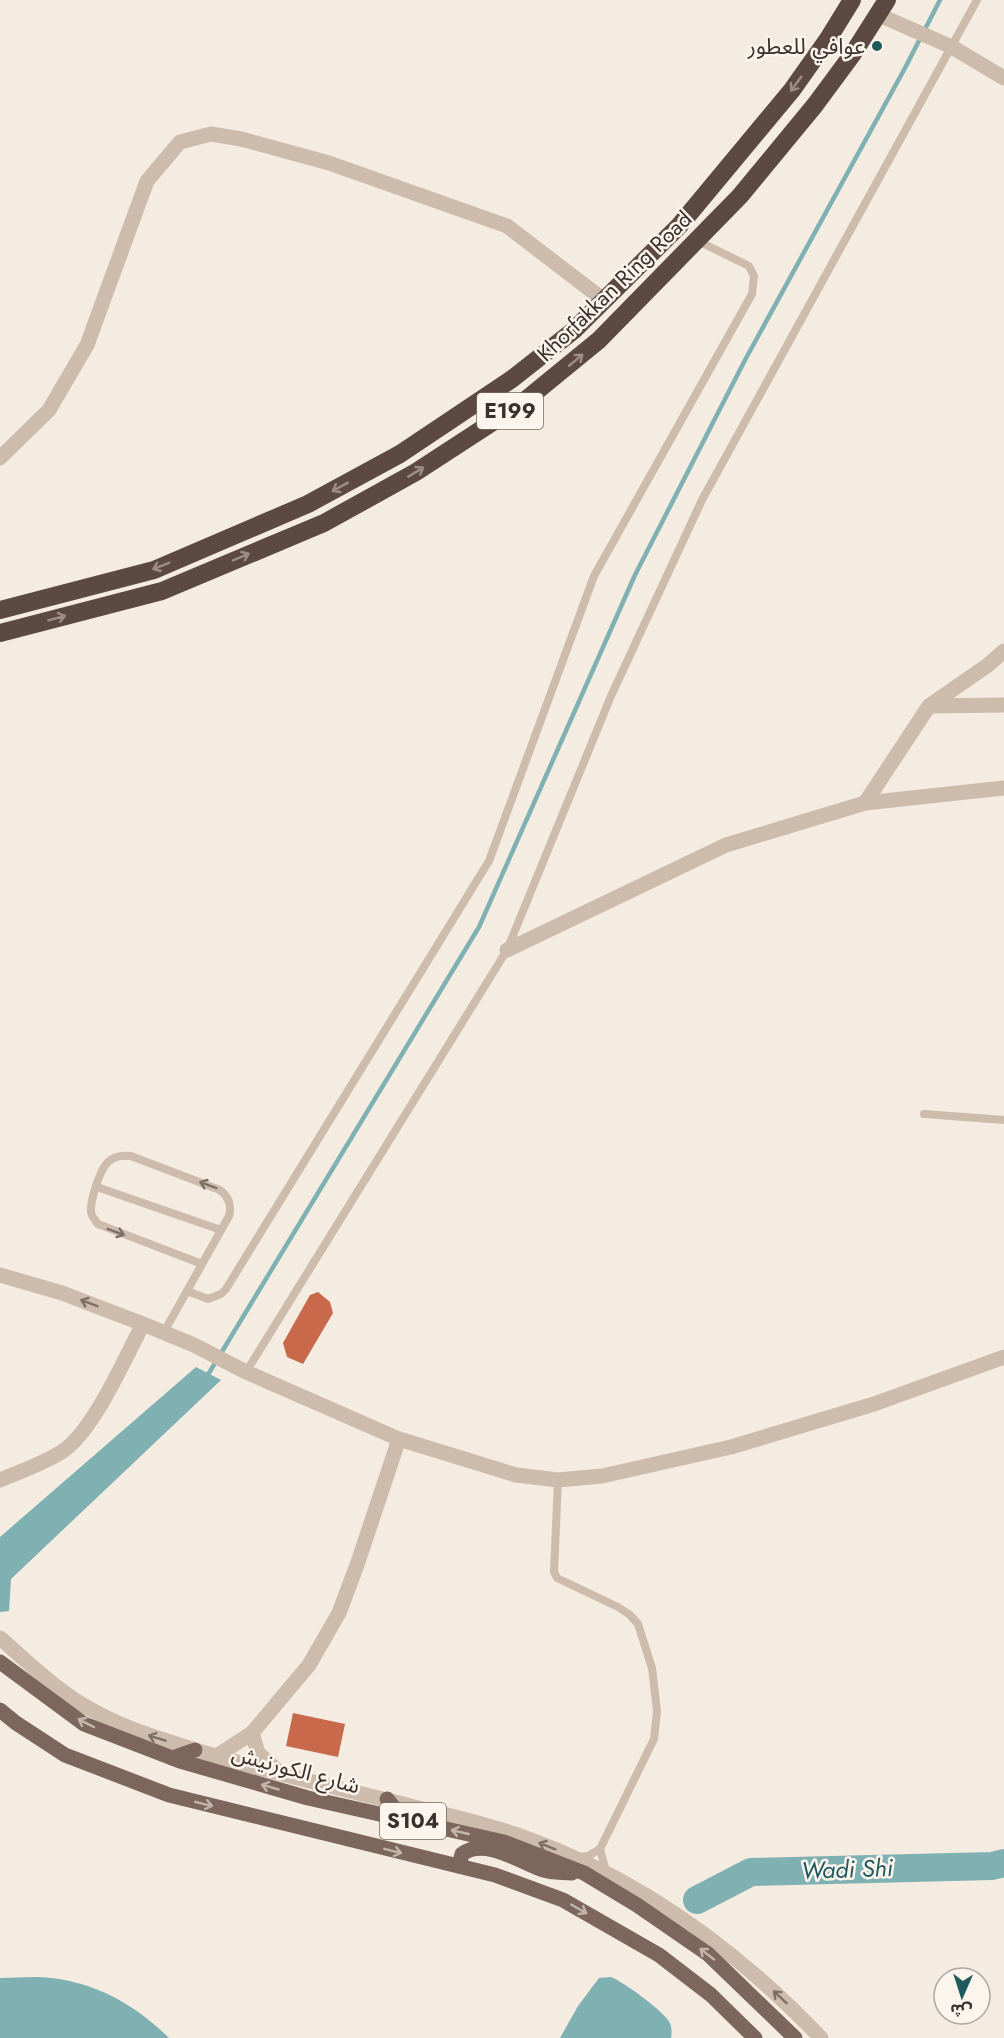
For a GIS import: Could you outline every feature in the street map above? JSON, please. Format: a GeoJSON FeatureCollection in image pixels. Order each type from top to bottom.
{"type":"FeatureCollection","features":[{"type":"Feature","properties":{"kind":"highway","name":"Khorfakkan Ring Road"},"geometry":{"type":"LineString","coordinates":[[0,610],[154,570],[308,504],[400,454],[512,380],[573,331],[678,226],[792,90],[852,0]]}},
{"type":"Feature","properties":{"kind":"highway","name":"Khorfakkan Ring Road"},"geometry":{"type":"LineString","coordinates":[[0,633],[162,591],[324,523],[416,472],[522,403],[599,340],[740,196],[815,105],[883,7]]}},
{"type":"Feature","properties":{"kind":"main road","name":"شارع الكورنيش"},"geometry":{"type":"LineString","coordinates":[[0,1662],[84,1724],[172,1758],[308,1798],[504,1842],[584,1873],[637,1905],[708,1954],[734,1967],[795,2038]]}},
{"type":"Feature","properties":{"kind":"main road","name":"S104"},"geometry":{"type":"LineString","coordinates":[[0,1710],[65,1755],[169,1795],[495,1875],[563,1900],[659,1955],[711,1995],[755,2038]]}},
{"type":"Feature","properties":{"kind":"main road"},"geometry":{"type":"LineString","coordinates":[[172,1758],[195,1750]]}},
{"type":"Feature","properties":{"kind":"main road"},"geometry":{"type":"LineString","coordinates":[[387,1799],[403,1819]]}},
{"type":"Feature","properties":{"kind":"main road"},"geometry":{"type":"LineString","coordinates":[[459,1866],[462,1854],[475,1848],[499,1852],[546,1871],[584,1873]]}},
{"type":"Feature","properties":{"kind":"street"},"geometry":{"type":"LineString","coordinates":[[883,7],[899,24],[946,44],[1004,78]]}},
{"type":"Feature","properties":{"kind":"street"},"geometry":{"type":"LineString","coordinates":[[0,458],[49,410],[87,345],[147,181],[180,142],[211,134],[241,139],[328,163],[507,226],[605,300]]}},
{"type":"Feature","properties":{"kind":"street"},"geometry":{"type":"LineString","coordinates":[[865,803],[929,706],[988,665],[1004,651]]}},
{"type":"Feature","properties":{"kind":"street"},"geometry":{"type":"LineString","coordinates":[[929,706],[1004,705]]}},
{"type":"Feature","properties":{"kind":"street"},"geometry":{"type":"LineString","coordinates":[[507,950],[726,845],[865,803],[1004,788]]}},
{"type":"Feature","properties":{"kind":"street"},"geometry":{"type":"LineString","coordinates":[[0,1275],[62,1293],[143,1323],[194,1345],[246,1372],[399,1439],[516,1476],[558,1480],[602,1476],[731,1447],[874,1404],[1004,1357]]}},
{"type":"Feature","properties":{"kind":"street"},"geometry":{"type":"LineString","coordinates":[[0,1480],[65,1450],[89,1424],[143,1323]]}},
{"type":"Feature","properties":{"kind":"street"},"geometry":{"type":"LineString","coordinates":[[216,1757],[252,1733],[309,1665],[339,1613],[399,1439]]}},
{"type":"Feature","properties":{"kind":"street"},"geometry":{"type":"LineString","coordinates":[[0,1638],[53,1683],[91,1710],[144,1734],[216,1757],[495,1827],[576,1858],[695,1926],[734,1967],[783,1999],[821,2038]]}},
{"type":"Feature","properties":{"kind":"street"},"geometry":{"type":"LineString","coordinates":[[252,1733],[258,1753],[281,1774]]}},
{"type":"Feature","properties":{"kind":"lane"},"geometry":{"type":"LineString","coordinates":[[246,1372],[507,950],[611,696],[702,500],[946,44],[977,0]]}},
{"type":"Feature","properties":{"kind":"lane"},"geometry":{"type":"LineString","coordinates":[[187,1291],[208,1299],[221,1294],[226,1289],[489,861],[594,576],[752,294],[754,276],[749,266],[697,241]]}},
{"type":"Feature","properties":{"kind":"lane"},"geometry":{"type":"LineString","coordinates":[[924,1114],[1004,1120]]}},
{"type":"Feature","properties":{"kind":"lane"},"geometry":{"type":"LineString","coordinates":[[164,1332],[187,1291],[221,1230],[230,1210],[228,1198],[220,1190],[131,1156],[118,1156],[108,1162],[101,1172],[91,1210],[98,1224],[202,1264]]}},
{"type":"Feature","properties":{"kind":"lane"},"geometry":{"type":"LineString","coordinates":[[97,1186],[221,1230]]}},
{"type":"Feature","properties":{"kind":"lane"},"geometry":{"type":"LineString","coordinates":[[558,1480],[555,1572],[557,1578],[618,1607],[638,1624],[652,1668],[657,1720],[654,1739],[600,1849],[588,1856],[576,1858]]}},
{"type":"Feature","properties":{"kind":"lane"},"geometry":{"type":"LineString","coordinates":[[600,1849],[607,1874]]}},
{"type":"Feature","properties":{"kind":"water"},"geometry":{"type":"Polygon","coordinates":[[[196,1367],[221,1380],[11,1579],[9,1611],[0,1612],[0,1537],[196,1367]]]}},
{"type":"Feature","properties":{"kind":"water"},"geometry":{"type":"Polygon","coordinates":[[[45,1977],[84,1985],[130,2006],[169,2038],[0,2038],[0,1978],[45,1977]]]}},
{"type":"Feature","properties":{"kind":"water"},"geometry":{"type":"Polygon","coordinates":[[[611,1977],[641,1996],[664,2015],[670,2024],[671,2038],[560,2038],[578,2006],[599,1978],[611,1977]]]}},
{"type":"Feature","properties":{"kind":"building"},"geometry":{"type":"Polygon","coordinates":[[[318,1292],[330,1302],[333,1313],[303,1364],[287,1357],[283,1343],[310,1295],[318,1292]]]}},
{"type":"Feature","properties":{"kind":"building"},"geometry":{"type":"Polygon","coordinates":[[[293,1713],[345,1724],[338,1757],[286,1746],[293,1713]]]}},
{"type":"Feature","properties":{"kind":"waterway"},"geometry":{"type":"LineString","coordinates":[[204,1377],[209,1373],[479,927],[635,575],[745,360],[940,0]]}},
{"type":"Feature","properties":{"kind":"waterway","name":"Wadi Shi"},"geometry":{"type":"LineString","coordinates":[[697,1900],[751,1872],[992,1866],[1004,1863]]}},
{"type":"Feature","properties":{"kind":"place","name":"عوافي للعطور"},"geometry":{"type":"Point","coordinates":[877,46]}}]}
